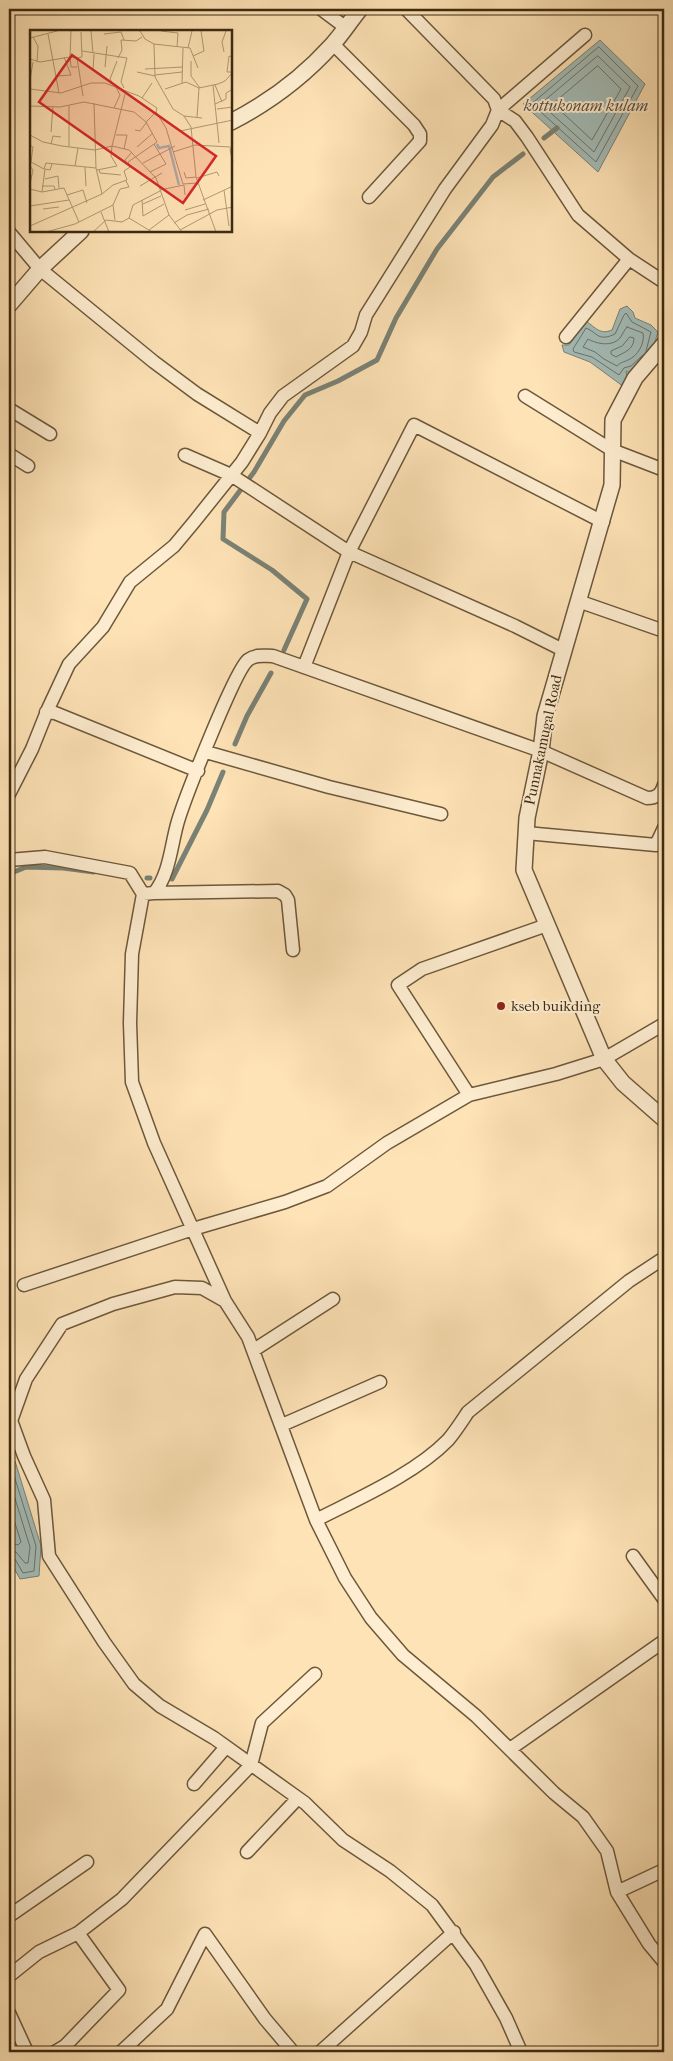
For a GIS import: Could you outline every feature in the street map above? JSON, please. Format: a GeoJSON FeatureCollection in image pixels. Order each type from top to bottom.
{"type":"FeatureCollection","features":[{"type":"Feature","properties":{"kind":"street"},"geometry":{"type":"LineString","coordinates":[[321,9],[345,27]]}},
{"type":"Feature","properties":{"kind":"street"},"geometry":{"type":"LineString","coordinates":[[232,121],[262,104],[306,71],[333,44],[360,9]]}},
{"type":"Feature","properties":{"kind":"street"},"geometry":{"type":"LineString","coordinates":[[406,9],[494,99],[498,110],[515,121],[578,215],[629,260],[664,282]]}},
{"type":"Feature","properties":{"kind":"street"},"geometry":{"type":"LineString","coordinates":[[9,794],[32,749],[46,712],[69,664],[103,627],[130,582],[174,546],[242,462],[270,413],[284,396],[353,346],[361,332],[366,315],[445,189],[492,125],[498,110],[585,35]]}},
{"type":"Feature","properties":{"kind":"street"},"geometry":{"type":"LineString","coordinates":[[333,44],[404,113],[420,134],[420,141],[368,197]]}},
{"type":"Feature","properties":{"kind":"street"},"geometry":{"type":"LineString","coordinates":[[9,232],[40,269],[197,394],[260,433]]}},
{"type":"Feature","properties":{"kind":"street"},"geometry":{"type":"LineString","coordinates":[[9,305],[40,269],[80,232]]}},
{"type":"Feature","properties":{"kind":"street"},"geometry":{"type":"LineString","coordinates":[[566,337],[629,260]]}},
{"type":"Feature","properties":{"kind":"street","name":"Punnakamugal Road"},"geometry":{"type":"LineString","coordinates":[[664,344],[636,378],[613,420],[612,485],[545,716],[541,751],[527,818],[524,870],[604,1059],[623,1083],[664,1119]]}},
{"type":"Feature","properties":{"kind":"street"},"geometry":{"type":"LineString","coordinates":[[525,396],[612,450],[664,470]]}},
{"type":"Feature","properties":{"kind":"street"},"geometry":{"type":"LineString","coordinates":[[9,409],[50,434]]}},
{"type":"Feature","properties":{"kind":"street"},"geometry":{"type":"LineString","coordinates":[[304,667],[349,552],[414,425],[602,522]]}},
{"type":"Feature","properties":{"kind":"street"},"geometry":{"type":"LineString","coordinates":[[9,454],[28,466]]}},
{"type":"Feature","properties":{"kind":"street"},"geometry":{"type":"LineString","coordinates":[[185,456],[231,475],[349,552],[515,626],[563,650]]}},
{"type":"Feature","properties":{"kind":"street"},"geometry":{"type":"LineString","coordinates":[[578,601],[664,631]]}},
{"type":"Feature","properties":{"kind":"street"},"geometry":{"type":"LineString","coordinates":[[664,785],[662,792],[654,798],[647,798],[541,751],[274,656],[258,655],[246,661],[231,688],[178,821],[162,884],[149,893],[132,954],[130,1023],[132,1082],[154,1143],[225,1301],[254,1350],[316,1520],[345,1578],[371,1618],[403,1655],[476,1716],[554,1793],[583,1816],[607,1851],[617,1892],[650,1944],[664,1962]]}},
{"type":"Feature","properties":{"kind":"street"},"geometry":{"type":"LineString","coordinates":[[46,712],[55,713],[198,771]]}},
{"type":"Feature","properties":{"kind":"street"},"geometry":{"type":"LineString","coordinates":[[206,752],[329,787],[441,814]]}},
{"type":"Feature","properties":{"kind":"street"},"geometry":{"type":"LineString","coordinates":[[526,833],[656,845],[664,828]]}},
{"type":"Feature","properties":{"kind":"street"},"geometry":{"type":"LineString","coordinates":[[9,860],[45,857],[130,873],[149,893],[230,890],[278,891],[285,894],[288,900],[293,950]]}},
{"type":"Feature","properties":{"kind":"street"},"geometry":{"type":"LineString","coordinates":[[469,1095],[398,985],[422,969],[547,925]]}},
{"type":"Feature","properties":{"kind":"street"},"geometry":{"type":"LineString","coordinates":[[24,1285],[193,1229],[285,1202],[327,1186],[387,1143],[469,1095],[556,1074],[604,1059],[664,1024]]}},
{"type":"Feature","properties":{"kind":"street"},"geometry":{"type":"LineString","coordinates":[[316,1520],[364,1496],[429,1456],[448,1440],[468,1412],[629,1281],[664,1258]]}},
{"type":"Feature","properties":{"kind":"street"},"geometry":{"type":"LineString","coordinates":[[225,1301],[202,1288],[175,1287],[113,1304],[62,1324],[26,1379],[10,1418],[12,1437],[44,1500],[50,1556],[104,1642],[134,1684],[160,1706],[226,1747],[298,1798],[343,1840],[390,1871],[432,1905],[454,1932],[481,1973],[506,2018],[521,2052]]}},
{"type":"Feature","properties":{"kind":"street"},"geometry":{"type":"LineString","coordinates":[[254,1350],[333,1299]]}},
{"type":"Feature","properties":{"kind":"street"},"geometry":{"type":"LineString","coordinates":[[282,1425],[380,1382]]}},
{"type":"Feature","properties":{"kind":"street"},"geometry":{"type":"LineString","coordinates":[[633,1556],[664,1598]]}},
{"type":"Feature","properties":{"kind":"street"},"geometry":{"type":"LineString","coordinates":[[510,1749],[664,1642]]}},
{"type":"Feature","properties":{"kind":"street"},"geometry":{"type":"LineString","coordinates":[[9,1976],[39,1952],[78,1933],[122,1899],[251,1765],[262,1723],[315,1674]]}},
{"type":"Feature","properties":{"kind":"street"},"geometry":{"type":"LineString","coordinates":[[194,1784],[226,1747]]}},
{"type":"Feature","properties":{"kind":"street"},"geometry":{"type":"LineString","coordinates":[[246,1852],[298,1798]]}},
{"type":"Feature","properties":{"kind":"street"},"geometry":{"type":"LineString","coordinates":[[9,1916],[86,1862]]}},
{"type":"Feature","properties":{"kind":"street"},"geometry":{"type":"LineString","coordinates":[[617,1892],[664,1870]]}},
{"type":"Feature","properties":{"kind":"street"},"geometry":{"type":"LineString","coordinates":[[320,2052],[454,1932]]}},
{"type":"Feature","properties":{"kind":"street"},"geometry":{"type":"LineString","coordinates":[[55,2052],[66,2046],[119,1990],[78,1933]]}},
{"type":"Feature","properties":{"kind":"street"},"geometry":{"type":"LineString","coordinates":[[122,2052],[167,2009],[205,1934],[265,2019],[292,2052]]}},
{"type":"Feature","properties":{"kind":"street"},"geometry":{"type":"LineString","coordinates":[[9,2013],[27,2052]]}},
{"type":"Feature","properties":{"kind":"water","name":"kottukonam kulam"},"geometry":{"type":"Polygon","coordinates":[[[600,40],[645,84],[598,172],[523,104],[600,40]]]}},
{"type":"Feature","properties":{"kind":"water"},"geometry":{"type":"Polygon","coordinates":[[[627,306],[633,312],[635,318],[651,325],[658,332],[651,355],[634,375],[626,371],[628,381],[624,387],[590,362],[564,352],[562,345],[569,345],[586,321],[601,331],[612,330],[620,309],[627,306]]]}},
{"type":"Feature","properties":{"kind":"water"},"geometry":{"type":"Polygon","coordinates":[[[15,1461],[41,1546],[39,1576],[20,1579],[9,1559],[9,1463],[15,1461]]]}},
{"type":"Feature","properties":{"kind":"waterway"},"geometry":{"type":"LineString","coordinates":[[544,138],[557,128]]}},
{"type":"Feature","properties":{"kind":"waterway"},"geometry":{"type":"LineString","coordinates":[[284,650],[307,599],[272,570],[223,539],[224,512],[254,472],[284,421],[305,395],[338,381],[377,360],[396,318],[437,249],[493,177],[523,154]]}},
{"type":"Feature","properties":{"kind":"waterway"},"geometry":{"type":"LineString","coordinates":[[235,744],[247,716],[271,673]]}},
{"type":"Feature","properties":{"kind":"waterway"},"geometry":{"type":"LineString","coordinates":[[172,879],[207,810],[223,772]]}},
{"type":"Feature","properties":{"kind":"waterway"},"geometry":{"type":"LineString","coordinates":[[9,874],[26,867],[63,868],[94,872]]}},
{"type":"Feature","properties":{"kind":"place","name":"kseb buikding"},"geometry":{"type":"Point","coordinates":[501,1006]}}]}
